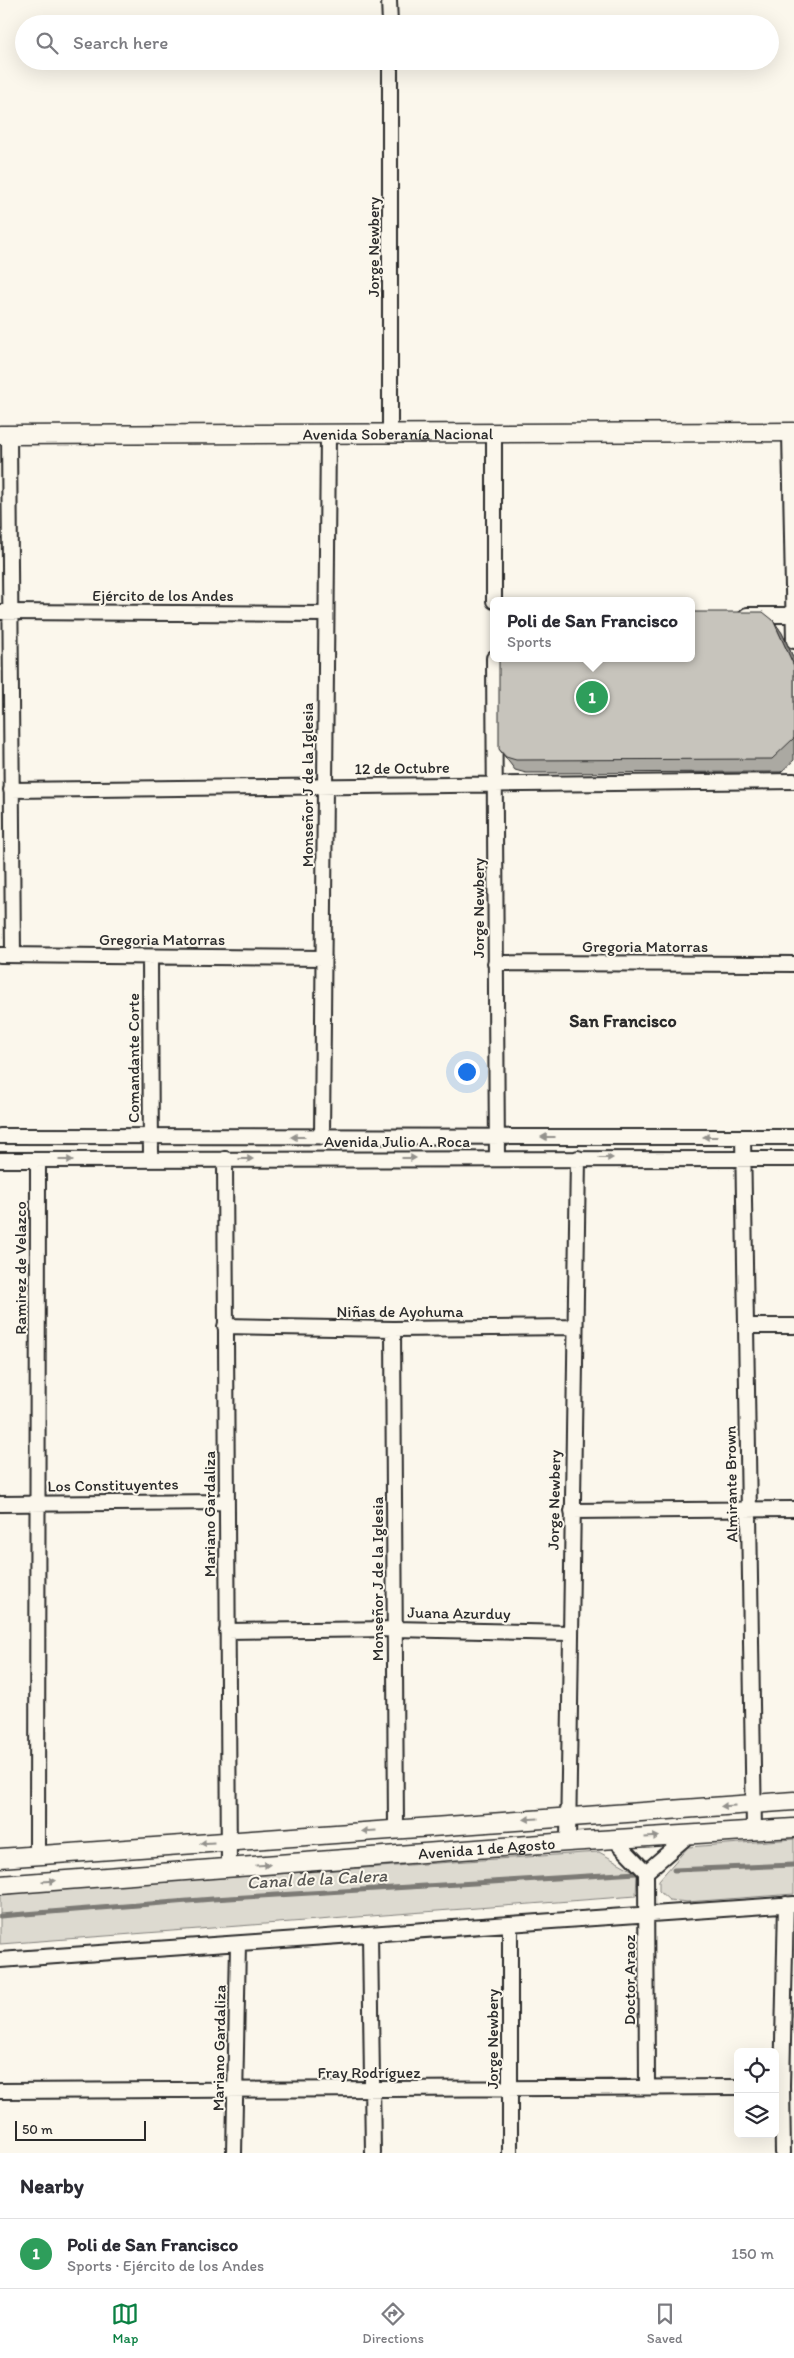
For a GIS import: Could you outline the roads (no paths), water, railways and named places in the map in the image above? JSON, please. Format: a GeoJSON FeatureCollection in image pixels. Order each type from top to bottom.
{"type":"FeatureCollection","features":[{"type":"Feature","properties":{"kind":"street"},"geometry":{"type":"LineString","coordinates":[[390,0],[390,15]]}},
{"type":"Feature","properties":{"kind":"street","name":"Jorge Newbery"},"geometry":{"type":"LineString","coordinates":[[390,70],[390,433]]}},
{"type":"Feature","properties":{"kind":"street"},"geometry":{"type":"LineString","coordinates":[[792,432],[794,641]]}},
{"type":"Feature","properties":{"kind":"street","name":"Avenida Soberanía Nacional"},"geometry":{"type":"LineString","coordinates":[[4,435],[792,432]]}},
{"type":"Feature","properties":{"kind":"street"},"geometry":{"type":"LineString","coordinates":[[494,433],[494,597]]}},
{"type":"Feature","properties":{"kind":"street","name":"Monseñor J de la Iglesia"},"geometry":{"type":"LineString","coordinates":[[322,1137],[328,434]]}},
{"type":"Feature","properties":{"kind":"street"},"geometry":{"type":"LineString","coordinates":[[4,435],[5,612],[11,790],[6,955]]}},
{"type":"Feature","properties":{"kind":"street","name":"Ejército de los Andes"},"geometry":{"type":"LineString","coordinates":[[5,612],[326,614]]}},
{"type":"Feature","properties":{"kind":"street"},"geometry":{"type":"LineString","coordinates":[[738,615],[794,615]]}},
{"type":"Feature","properties":{"kind":"street","name":"Jorge Newbery"},"geometry":{"type":"LineString","coordinates":[[494,662],[497,1158]]}},
{"type":"Feature","properties":{"kind":"street","name":"12 de Octubre"},"geometry":{"type":"LineString","coordinates":[[11,790],[794,781]]}},
{"type":"Feature","properties":{"kind":"street","name":"Gregoria Matorras"},"geometry":{"type":"LineString","coordinates":[[6,955],[324,958]]}},
{"type":"Feature","properties":{"kind":"street","name":"Comandante Corte"},"geometry":{"type":"LineString","coordinates":[[150,957],[151,1160]]}},
{"type":"Feature","properties":{"kind":"street","name":"Gregoria Matorras"},"geometry":{"type":"LineString","coordinates":[[495,963],[794,964]]}},
{"type":"Feature","properties":{"kind":"street","name":"Avenida Julio A. Roca"},"geometry":{"type":"LineString","coordinates":[[0,1136],[794,1137]]}},
{"type":"Feature","properties":{"kind":"street","name":"Almirante Brown"},"geometry":{"type":"LineString","coordinates":[[743,1137],[754,1830]]}},
{"type":"Feature","properties":{"kind":"street","name":"Jorge Newbery"},"geometry":{"type":"LineString","coordinates":[[568,1842],[578,1158]]}},
{"type":"Feature","properties":{"kind":"street","name":"Mariano Gardaliza"},"geometry":{"type":"LineString","coordinates":[[225,1159],[229,1868]]}},
{"type":"Feature","properties":{"kind":"street","name":"Avenida Julio A. Roca"},"geometry":{"type":"LineString","coordinates":[[0,1160],[794,1159]]}},
{"type":"Feature","properties":{"kind":"street","name":"Ramirez de Velazco"},"geometry":{"type":"LineString","coordinates":[[37,1856],[38,1160]]}},
{"type":"Feature","properties":{"kind":"street","name":"Niñas de Ayohuma"},"geometry":{"type":"LineString","coordinates":[[225,1326],[393,1329],[575,1328]]}},
{"type":"Feature","properties":{"kind":"street"},"geometry":{"type":"LineString","coordinates":[[746,1326],[794,1326]]}},
{"type":"Feature","properties":{"kind":"street","name":"Monseñor J de la Iglesia"},"geometry":{"type":"LineString","coordinates":[[393,1329],[396,1829]]}},
{"type":"Feature","properties":{"kind":"street","name":"Los Constituyentes"},"geometry":{"type":"LineString","coordinates":[[0,1504],[226,1502]]}},
{"type":"Feature","properties":{"kind":"street"},"geometry":{"type":"LineString","coordinates":[[572,1511],[794,1509]]}},
{"type":"Feature","properties":{"kind":"street","name":"Juana Azurduy"},"geometry":{"type":"LineString","coordinates":[[227,1631],[395,1629],[570,1633]]}},
{"type":"Feature","properties":{"kind":"street","name":"Avenida 1 de Agosto"},"geometry":{"type":"LineString","coordinates":[[0,1858],[794,1802]]}},
{"type":"Feature","properties":{"kind":"street","name":"Avenida 1 de Agosto"},"geometry":{"type":"LineString","coordinates":[[0,1885],[568,1842],[794,1828]]}},
{"type":"Feature","properties":{"kind":"street"},"geometry":{"type":"LineString","coordinates":[[614,1839],[646,1872],[690,1834]]}},
{"type":"Feature","properties":{"kind":"street","name":"Doctor Araoz"},"geometry":{"type":"LineString","coordinates":[[646,1872],[647,2088]]}},
{"type":"Feature","properties":{"kind":"street"},"geometry":{"type":"LineString","coordinates":[[0,1960],[790,1904],[779,2071]]}},
{"type":"Feature","properties":{"kind":"street","name":"Jorge Newbery"},"geometry":{"type":"LineString","coordinates":[[510,1924],[510,2153]]}},
{"type":"Feature","properties":{"kind":"street"},"geometry":{"type":"LineString","coordinates":[[370,1934],[373,2153]]}},
{"type":"Feature","properties":{"kind":"street","name":"Mariano Gardaliza"},"geometry":{"type":"LineString","coordinates":[[234,2153],[238,1944]]}},
{"type":"Feature","properties":{"kind":"street","name":"Fray Rodríguez"},"geometry":{"type":"LineString","coordinates":[[0,2091],[734,2087]]}},
{"type":"Feature","properties":{"kind":"street"},"geometry":{"type":"LineString","coordinates":[[779,2093],[783,2153]]}},
{"type":"Feature","properties":{"kind":"waterway","name":"Canal de la Calera"},"geometry":{"type":"LineString","coordinates":[[674,1870],[794,1865]]}},
{"type":"Feature","properties":{"kind":"waterway","name":"Canal de la Calera"},"geometry":{"type":"LineString","coordinates":[[0,1916],[213,1899],[637,1873]]}},
{"type":"Feature","properties":{"kind":"place","name":"Poli de San Francisco"},"geometry":{"type":"Point","coordinates":[592,697]}},
{"type":"Feature","properties":{"kind":"district","name":"San Francisco"},"geometry":{"type":"Point","coordinates":[623,1021]}}]}
